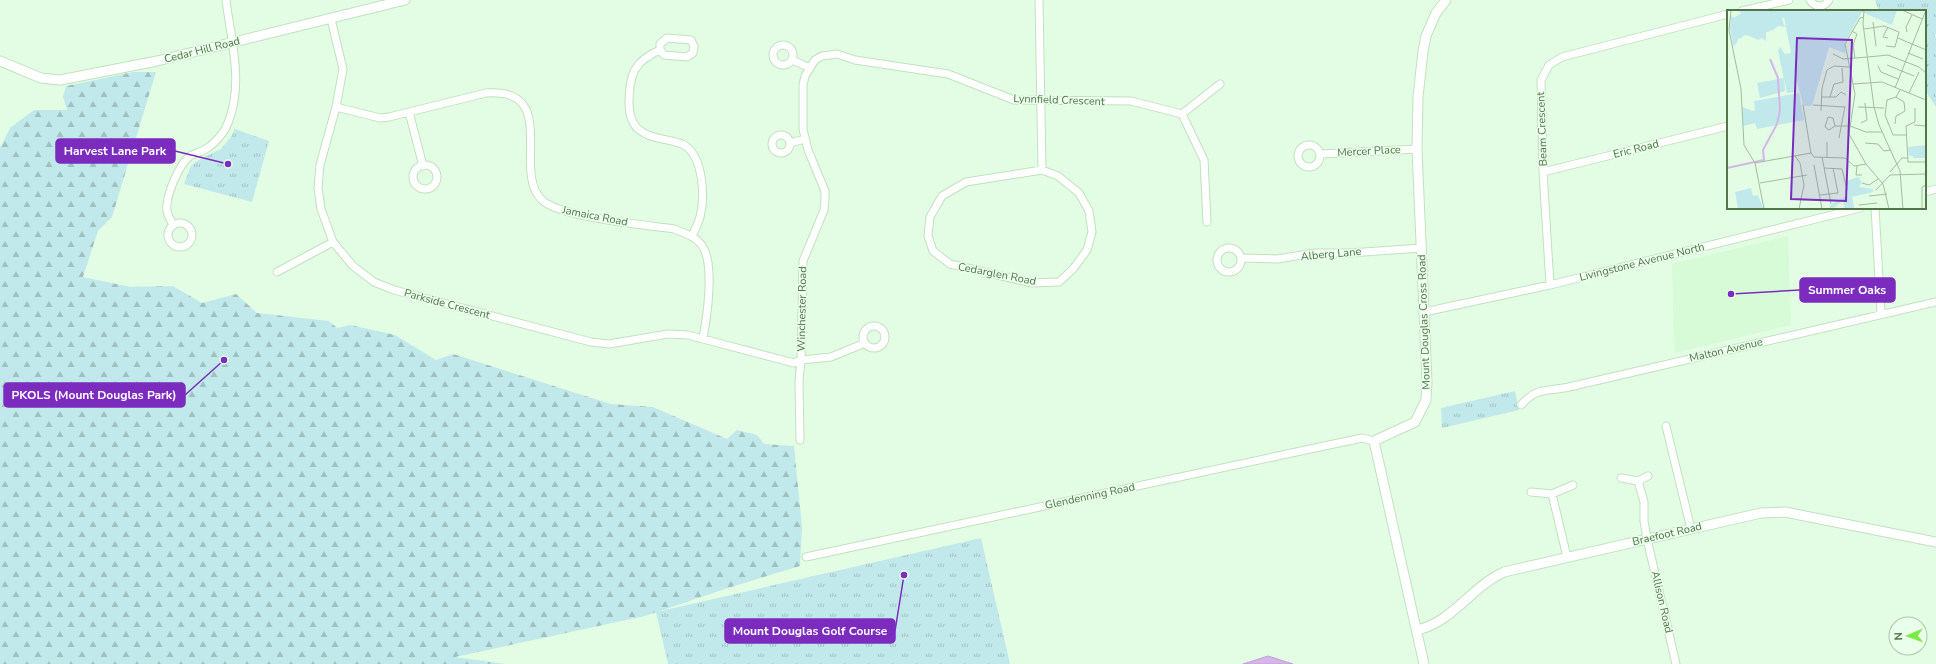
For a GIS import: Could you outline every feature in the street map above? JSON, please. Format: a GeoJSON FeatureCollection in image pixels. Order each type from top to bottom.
{"type":"FeatureCollection","features":[{"type":"Feature","properties":{"kind":"street"},"geometry":{"type":"LineString","coordinates":[[172,225],[167,212],[167,202],[182,162],[191,155],[206,149],[216,141],[227,125],[236,94],[236,75],[226,0]]}},
{"type":"Feature","properties":{"kind":"street","name":"Cedar Hill Road"},"geometry":{"type":"LineString","coordinates":[[0,61],[41,78],[60,80],[157,61],[405,0]]}},
{"type":"Feature","properties":{"kind":"street"},"geometry":{"type":"LineString","coordinates":[[1039,0],[1042,170]]}},
{"type":"Feature","properties":{"kind":"street","name":"Mount Douglas Cross Road"},"geometry":{"type":"LineString","coordinates":[[1374,441],[1415,422],[1426,400],[1427,382],[1417,149],[1418,97],[1422,51],[1431,22],[1446,0]]}},
{"type":"Feature","properties":{"kind":"street"},"geometry":{"type":"LineString","coordinates":[[1746,10],[1789,0]]}},
{"type":"Feature","properties":{"kind":"street"},"geometry":{"type":"LineString","coordinates":[[1810,0],[1813,4],[1819,6],[1826,4],[1829,0]]}},
{"type":"Feature","properties":{"kind":"street","name":"Beam Crescent"},"geometry":{"type":"LineString","coordinates":[[1550,285],[1541,80],[1549,65],[1562,57],[1727,14]]}},
{"type":"Feature","properties":{"kind":"street","name":"Parkside Crescent"},"geometry":{"type":"LineString","coordinates":[[331,19],[343,68],[336,107],[320,164],[318,188],[320,209],[333,242],[353,266],[374,282],[394,290],[591,342],[609,344],[668,334],[703,338],[794,363],[801,360],[831,357],[865,343]]}},
{"type":"Feature","properties":{"kind":"street"},"geometry":{"type":"LineString","coordinates":[[667,38],[691,40],[694,46],[693,53],[687,57],[667,56],[660,50],[660,44],[667,38]]}},
{"type":"Feature","properties":{"kind":"street"},"geometry":{"type":"LineString","coordinates":[[660,50],[642,60],[630,78],[629,110],[635,126],[643,132],[683,145],[693,154],[698,163],[701,183],[701,210],[692,236]]}},
{"type":"Feature","properties":{"kind":"street","name":"Lynnfield Crescent"},"geometry":{"type":"LineString","coordinates":[[810,68],[815,60],[822,56],[837,54],[855,60],[948,74],[1014,100],[1041,102],[1131,101],[1182,114]]}},
{"type":"Feature","properties":{"kind":"street"},"geometry":{"type":"LineString","coordinates":[[792,60],[810,68]]}},
{"type":"Feature","properties":{"kind":"street","name":"Winchester Road"},"geometry":{"type":"LineString","coordinates":[[800,440],[799,381],[801,360],[803,261],[824,210],[825,199],[825,191],[805,139],[803,129],[803,85],[810,68]]}},
{"type":"Feature","properties":{"kind":"street"},"geometry":{"type":"LineString","coordinates":[[1207,222],[1204,160],[1182,114],[1220,84]]}},
{"type":"Feature","properties":{"kind":"street","name":"Jamaica Road"},"geometry":{"type":"LineString","coordinates":[[336,107],[380,118],[486,93],[496,92],[508,94],[519,101],[526,110],[530,121],[531,170],[535,190],[541,199],[561,210],[674,229],[692,236],[704,249],[708,259],[708,313],[703,338]]}},
{"type":"Feature","properties":{"kind":"street"},"geometry":{"type":"LineString","coordinates":[[409,112],[422,166]]}},
{"type":"Feature","properties":{"kind":"street","name":"Eric Road"},"geometry":{"type":"LineString","coordinates":[[1544,172],[1727,126]]}},
{"type":"Feature","properties":{"kind":"street"},"geometry":{"type":"LineString","coordinates":[[790,143],[805,139]]}},
{"type":"Feature","properties":{"kind":"street","name":"Mercer Place"},"geometry":{"type":"LineString","coordinates":[[1321,154],[1417,149]]}},
{"type":"Feature","properties":{"kind":"street","name":"Cedarglen Road"},"geometry":{"type":"LineString","coordinates":[[1042,170],[1058,176],[1079,193],[1089,212],[1092,232],[1087,250],[1073,269],[1059,282],[1032,283],[950,264],[933,251],[928,236],[930,217],[942,196],[966,182],[1042,170]]}},
{"type":"Feature","properties":{"kind":"street"},"geometry":{"type":"LineString","coordinates":[[1926,192],[1936,189]]}},
{"type":"Feature","properties":{"kind":"street","name":"Livingstone Avenue North"},"geometry":{"type":"LineString","coordinates":[[1424,312],[1550,285],[1856,209]]}},
{"type":"Feature","properties":{"kind":"street"},"geometry":{"type":"LineString","coordinates":[[1875,209],[1881,314]]}},
{"type":"Feature","properties":{"kind":"street"},"geometry":{"type":"LineString","coordinates":[[276,272],[333,242]]}},
{"type":"Feature","properties":{"kind":"street","name":"Alberg Lane"},"geometry":{"type":"LineString","coordinates":[[1240,258],[1277,260],[1315,253],[1350,253],[1421,248]]}},
{"type":"Feature","properties":{"kind":"street","name":"Malton Avenue"},"geometry":{"type":"LineString","coordinates":[[1521,405],[1530,395],[1540,391],[1564,388],[1936,302]]}},
{"type":"Feature","properties":{"kind":"street"},"geometry":{"type":"LineString","coordinates":[[1666,426],[1691,529]]}},
{"type":"Feature","properties":{"kind":"street","name":"Glendenning Road"},"geometry":{"type":"LineString","coordinates":[[806,557],[1362,438],[1374,441]]}},
{"type":"Feature","properties":{"kind":"street"},"geometry":{"type":"LineString","coordinates":[[1374,441],[1424,664]]}},
{"type":"Feature","properties":{"kind":"street"},"geometry":{"type":"LineString","coordinates":[[1621,478],[1638,481],[1648,476]]}},
{"type":"Feature","properties":{"kind":"street","name":"Allison Road"},"geometry":{"type":"LineString","coordinates":[[1638,481],[1644,502],[1647,539],[1676,664]]}},
{"type":"Feature","properties":{"kind":"street"},"geometry":{"type":"LineString","coordinates":[[1532,492],[1552,494],[1573,485]]}},
{"type":"Feature","properties":{"kind":"street"},"geometry":{"type":"LineString","coordinates":[[1552,494],[1567,557]]}},
{"type":"Feature","properties":{"kind":"street","name":"Braefoot Road"},"geometry":{"type":"LineString","coordinates":[[1417,630],[1426,628],[1444,619],[1487,581],[1504,572],[1761,513],[1785,512],[1936,542]]}},
{"type":"Feature","properties":{"kind":"shaded area"},"geometry":{"type":"Polygon","coordinates":[[[1788,236],[1791,325],[1674,353],[1672,264],[1788,236]]]}},
{"type":"Feature","properties":{"kind":"shaded area"},"geometry":{"type":"Polygon","coordinates":[[[1268,656],[1293,664],[1243,664],[1268,656]]]}},
{"type":"Feature","properties":{"kind":"green space"},"geometry":{"type":"Polygon","coordinates":[[[1875,0],[1936,0],[1936,34],[1934,35],[1936,38],[1936,107],[1926,92],[1926,10],[1879,10],[1875,0]]]}},
{"type":"Feature","properties":{"kind":"green space"},"geometry":{"type":"Polygon","coordinates":[[[133,72],[156,72],[112,217],[98,231],[83,277],[131,287],[173,286],[202,303],[236,294],[257,313],[329,321],[337,328],[350,325],[395,335],[436,360],[453,354],[611,404],[653,407],[727,439],[737,430],[757,435],[764,444],[794,446],[802,527],[800,566],[645,616],[455,657],[506,664],[0,664],[0,148],[10,128],[34,110],[67,110],[63,97],[66,86],[133,72]]]}},
{"type":"Feature","properties":{"kind":"green space"},"geometry":{"type":"Polygon","coordinates":[[[235,129],[269,141],[252,202],[184,184],[191,166],[200,159],[221,149],[231,137],[235,129]]]}},
{"type":"Feature","properties":{"kind":"green space"},"geometry":{"type":"Polygon","coordinates":[[[1515,391],[1519,410],[1442,428],[1441,408],[1515,391]]]}},
{"type":"Feature","properties":{"kind":"green space"},"geometry":{"type":"Polygon","coordinates":[[[981,538],[1010,664],[668,664],[656,612],[981,538]]]}},
{"type":"Feature","properties":{"kind":"place","name":"Harvest Lane Park"},"geometry":{"type":"Point","coordinates":[228,164]}},
{"type":"Feature","properties":{"kind":"place","name":"Summer Oaks"},"geometry":{"type":"Point","coordinates":[1731,294]}},
{"type":"Feature","properties":{"kind":"place","name":"PKOLS (Mount Douglas Park)"},"geometry":{"type":"Point","coordinates":[224,360]}},
{"type":"Feature","properties":{"kind":"place","name":"Mount Douglas Golf Course"},"geometry":{"type":"Point","coordinates":[904,575]}}]}
